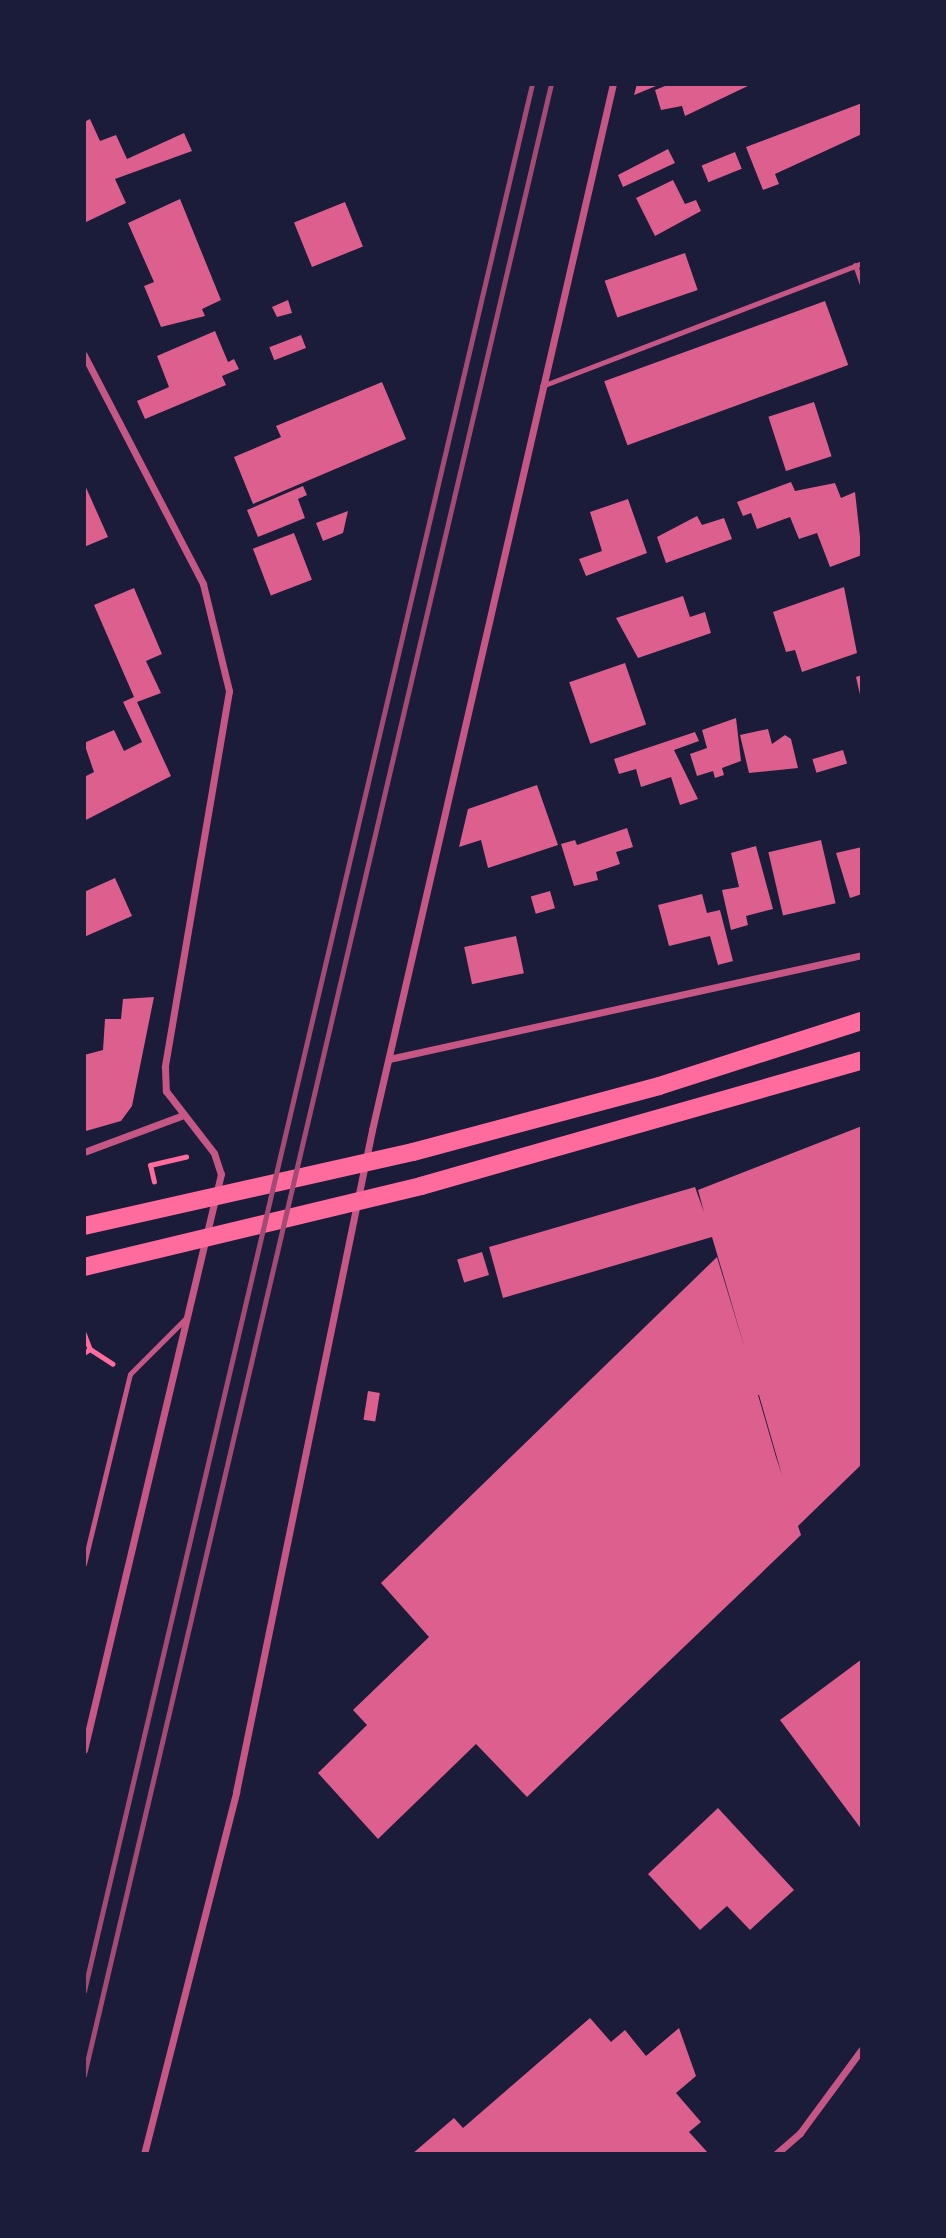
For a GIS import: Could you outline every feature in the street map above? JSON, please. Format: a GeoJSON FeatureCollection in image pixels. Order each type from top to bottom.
{"type":"FeatureCollection","features":[{"type":"Feature","properties":{"kind":"main road"},"geometry":{"type":"LineString","coordinates":[[84,1226],[413,1152],[659,1086],[862,1021]]}},
{"type":"Feature","properties":{"kind":"main road"},"geometry":{"type":"LineString","coordinates":[[84,1267],[421,1186],[862,1060]]}},
{"type":"Feature","properties":{"kind":"street"},"geometry":{"type":"LineString","coordinates":[[144,2154],[236,1793],[389,1059],[540,387],[613,84]]}},
{"type":"Feature","properties":{"kind":"street"},"geometry":{"type":"LineString","coordinates":[[84,355],[203,584],[229,691],[165,1067],[166,1091],[181,1116],[214,1153],[221,1174],[84,1750]]}},
{"type":"Feature","properties":{"kind":"street"},"geometry":{"type":"LineString","coordinates":[[389,1059],[862,955]]}},
{"type":"Feature","properties":{"kind":"street"},"geometry":{"type":"LineString","coordinates":[[84,1152],[181,1116]]}},
{"type":"Feature","properties":{"kind":"street"},"geometry":{"type":"LineString","coordinates":[[776,2154],[862,2049]]}},
{"type":"Feature","properties":{"kind":"lane"},"geometry":{"type":"LineString","coordinates":[[540,387],[859,264],[862,284]]}},
{"type":"Feature","properties":{"kind":"lane"},"geometry":{"type":"LineString","coordinates":[[84,1564],[130,1374],[186,1318]]}},
{"type":"Feature","properties":{"kind":"path"},"geometry":{"type":"LineString","coordinates":[[166,1206],[150,1165],[186,1157]]}},
{"type":"Feature","properties":{"kind":"path"},"geometry":{"type":"LineString","coordinates":[[84,1333],[90,1349],[130,1374]]}},
{"type":"Feature","properties":{"kind":"path"},"geometry":{"type":"LineString","coordinates":[[84,1353],[90,1349]]}},
{"type":"Feature","properties":{"kind":"building"},"geometry":{"type":"Polygon","coordinates":[[[637,84],[661,84],[634,95],[637,84]]]}},
{"type":"Feature","properties":{"kind":"building"},"geometry":{"type":"Polygon","coordinates":[[[670,84],[752,84],[685,116],[682,106],[661,110],[655,90],[670,84]]]}},
{"type":"Feature","properties":{"kind":"building"},"geometry":{"type":"Polygon","coordinates":[[[862,103],[862,134],[775,174],[779,184],[763,190],[746,147],[862,103]]]}},
{"type":"Feature","properties":{"kind":"building"},"geometry":{"type":"Polygon","coordinates":[[[90,119],[100,141],[116,135],[127,159],[184,133],[192,151],[115,179],[126,203],[84,223],[84,122],[90,119]]]}},
{"type":"Feature","properties":{"kind":"building"},"geometry":{"type":"Polygon","coordinates":[[[668,149],[675,163],[623,187],[618,175],[668,149]]]}},
{"type":"Feature","properties":{"kind":"building"},"geometry":{"type":"Polygon","coordinates":[[[735,152],[742,169],[708,182],[702,165],[735,152]]]}},
{"type":"Feature","properties":{"kind":"building"},"geometry":{"type":"Polygon","coordinates":[[[673,180],[685,204],[696,200],[701,211],[655,236],[636,198],[673,180]]]}},
{"type":"Feature","properties":{"kind":"building"},"geometry":{"type":"Polygon","coordinates":[[[180,199],[221,300],[202,309],[205,316],[161,327],[144,286],[154,282],[128,223],[180,199]]]}},
{"type":"Feature","properties":{"kind":"building"},"geometry":{"type":"Polygon","coordinates":[[[345,202],[363,247],[312,267],[294,223],[345,202]]]}},
{"type":"Feature","properties":{"kind":"building"},"geometry":{"type":"Polygon","coordinates":[[[685,253],[698,290],[617,318],[605,281],[685,253]]]}},
{"type":"Feature","properties":{"kind":"building"},"geometry":{"type":"Polygon","coordinates":[[[288,300],[292,313],[277,317],[272,307],[288,300]]]}},
{"type":"Feature","properties":{"kind":"building"},"geometry":{"type":"Polygon","coordinates":[[[825,301],[848,365],[627,445],[604,381],[825,301]]]}},
{"type":"Feature","properties":{"kind":"building"},"geometry":{"type":"Polygon","coordinates":[[[215,331],[228,362],[234,359],[239,369],[222,376],[226,385],[145,419],[137,401],[169,387],[157,356],[215,331]]]}},
{"type":"Feature","properties":{"kind":"building"},"geometry":{"type":"Polygon","coordinates":[[[301,335],[306,348],[274,360],[269,347],[301,335]]]}},
{"type":"Feature","properties":{"kind":"building"},"geometry":{"type":"Polygon","coordinates":[[[382,382],[406,439],[253,504],[234,457],[281,437],[276,426],[382,382]]]}},
{"type":"Feature","properties":{"kind":"building"},"geometry":{"type":"Polygon","coordinates":[[[814,402],[832,456],[786,471],[768,417],[814,402]]]}},
{"type":"Feature","properties":{"kind":"building"},"geometry":{"type":"Polygon","coordinates":[[[791,482],[795,491],[835,483],[841,498],[855,492],[862,555],[830,567],[817,533],[799,539],[790,517],[757,529],[751,513],[743,516],[737,502],[791,482]]]}},
{"type":"Feature","properties":{"kind":"building"},"geometry":{"type":"Polygon","coordinates":[[[84,483],[108,537],[84,547],[84,483]]]}},
{"type":"Feature","properties":{"kind":"building"},"geometry":{"type":"Polygon","coordinates":[[[303,486],[307,495],[298,499],[305,518],[258,537],[247,510],[303,486]]]}},
{"type":"Feature","properties":{"kind":"building"},"geometry":{"type":"Polygon","coordinates":[[[628,499],[647,553],[586,576],[579,559],[602,551],[590,512],[628,499]]]}},
{"type":"Feature","properties":{"kind":"building"},"geometry":{"type":"Polygon","coordinates":[[[348,511],[343,533],[323,541],[316,523],[348,511]]]}},
{"type":"Feature","properties":{"kind":"building"},"geometry":{"type":"Polygon","coordinates":[[[697,516],[702,525],[724,518],[732,539],[666,563],[657,537],[697,516]]]}},
{"type":"Feature","properties":{"kind":"building"},"geometry":{"type":"Polygon","coordinates":[[[294,533],[312,580],[271,595],[253,549],[294,533]]]}},
{"type":"Feature","properties":{"kind":"building"},"geometry":{"type":"Polygon","coordinates":[[[844,587],[857,653],[802,672],[795,650],[786,652],[773,612],[844,587]]]}},
{"type":"Feature","properties":{"kind":"building"},"geometry":{"type":"Polygon","coordinates":[[[134,588],[162,654],[146,661],[161,693],[137,702],[171,776],[84,821],[84,777],[94,772],[84,743],[114,730],[124,751],[142,742],[123,702],[134,697],[94,605],[134,588]]]}},
{"type":"Feature","properties":{"kind":"building"},"geometry":{"type":"Polygon","coordinates":[[[683,596],[690,617],[705,612],[711,633],[638,658],[616,618],[683,596]]]}},
{"type":"Feature","properties":{"kind":"building"},"geometry":{"type":"Polygon","coordinates":[[[625,663],[646,724],[590,744],[569,682],[625,663]]]}},
{"type":"Feature","properties":{"kind":"building"},"geometry":{"type":"Polygon","coordinates":[[[862,675],[862,699],[861,699],[856,677],[862,675]]]}},
{"type":"Feature","properties":{"kind":"building"},"geometry":{"type":"Polygon","coordinates":[[[736,718],[741,761],[722,768],[724,775],[715,778],[713,771],[697,776],[690,754],[707,748],[702,730],[736,718]]]}},
{"type":"Feature","properties":{"kind":"building"},"geometry":{"type":"Polygon","coordinates":[[[768,729],[772,744],[785,735],[791,739],[798,768],[749,773],[740,735],[768,729]]]}},
{"type":"Feature","properties":{"kind":"building"},"geometry":{"type":"Polygon","coordinates":[[[695,732],[699,741],[674,750],[698,799],[680,805],[671,777],[641,787],[636,769],[619,774],[614,759],[695,732]]]}},
{"type":"Feature","properties":{"kind":"building"},"geometry":{"type":"Polygon","coordinates":[[[843,750],[847,763],[816,773],[812,759],[843,750]]]}},
{"type":"Feature","properties":{"kind":"building"},"geometry":{"type":"Polygon","coordinates":[[[537,785],[558,845],[488,868],[481,840],[459,847],[468,809],[537,785]]]}},
{"type":"Feature","properties":{"kind":"building"},"geometry":{"type":"Polygon","coordinates":[[[627,828],[633,847],[616,852],[620,864],[596,872],[598,880],[574,886],[561,844],[575,840],[577,845],[627,828]]]}},
{"type":"Feature","properties":{"kind":"building"},"geometry":{"type":"Polygon","coordinates":[[[821,840],[836,903],[783,915],[768,852],[821,840]]]}},
{"type":"Feature","properties":{"kind":"building"},"geometry":{"type":"Polygon","coordinates":[[[756,846],[773,909],[746,916],[748,925],[731,930],[722,890],[739,887],[731,853],[756,846]]]}},
{"type":"Feature","properties":{"kind":"building"},"geometry":{"type":"Polygon","coordinates":[[[862,847],[862,894],[850,898],[836,853],[862,847]]]}},
{"type":"Feature","properties":{"kind":"building"},"geometry":{"type":"Polygon","coordinates":[[[115,878],[132,916],[84,937],[84,892],[115,878]]]}},
{"type":"Feature","properties":{"kind":"building"},"geometry":{"type":"Polygon","coordinates":[[[550,891],[555,908],[536,914],[531,897],[550,891]]]}},
{"type":"Feature","properties":{"kind":"building"},"geometry":{"type":"Polygon","coordinates":[[[702,894],[707,913],[720,910],[733,961],[718,965],[710,936],[669,946],[658,905],[702,894]]]}},
{"type":"Feature","properties":{"kind":"building"},"geometry":{"type":"Polygon","coordinates":[[[516,936],[524,973],[472,984],[464,947],[516,936]]]}},
{"type":"Feature","properties":{"kind":"building"},"geometry":{"type":"Polygon","coordinates":[[[154,997],[132,1106],[121,1121],[86,1131],[84,1055],[103,1050],[105,1019],[121,1019],[123,999],[154,997]]]}},
{"type":"Feature","properties":{"kind":"building"},"geometry":{"type":"Polygon","coordinates":[[[862,1126],[862,1464],[798,1526],[801,1535],[527,1797],[476,1744],[378,1839],[318,1773],[367,1725],[353,1710],[429,1637],[381,1583],[717,1257],[746,1352],[712,1237],[503,1298],[489,1247],[695,1187],[704,1212],[698,1190],[862,1126]],[[758,1395],[782,1475],[759,1395],[758,1395]]]}},
{"type":"Feature","properties":{"kind":"building"},"geometry":{"type":"Polygon","coordinates":[[[482,1252],[489,1275],[464,1283],[457,1260],[482,1252]]]}},
{"type":"Feature","properties":{"kind":"building"},"geometry":{"type":"Polygon","coordinates":[[[368,1391],[380,1393],[375,1422],[363,1420],[368,1391]]]}},
{"type":"Feature","properties":{"kind":"building"},"geometry":{"type":"Polygon","coordinates":[[[862,1659],[862,1830],[780,1720],[862,1659]]]}},
{"type":"Feature","properties":{"kind":"building"},"geometry":{"type":"Polygon","coordinates":[[[718,1808],[794,1890],[750,1930],[727,1906],[700,1930],[648,1874],[718,1808]]]}},
{"type":"Feature","properties":{"kind":"building"},"geometry":{"type":"Polygon","coordinates":[[[590,2018],[611,2042],[625,2030],[646,2056],[679,2028],[696,2076],[676,2093],[701,2122],[689,2132],[709,2154],[412,2154],[454,2118],[463,2128],[590,2018]]]}},
{"type":"Feature","properties":{"kind":"railway"},"geometry":{"type":"LineString","coordinates":[[84,1991],[532,84]]}},
{"type":"Feature","properties":{"kind":"railway"},"geometry":{"type":"LineString","coordinates":[[84,2075],[551,84]]}}]}
